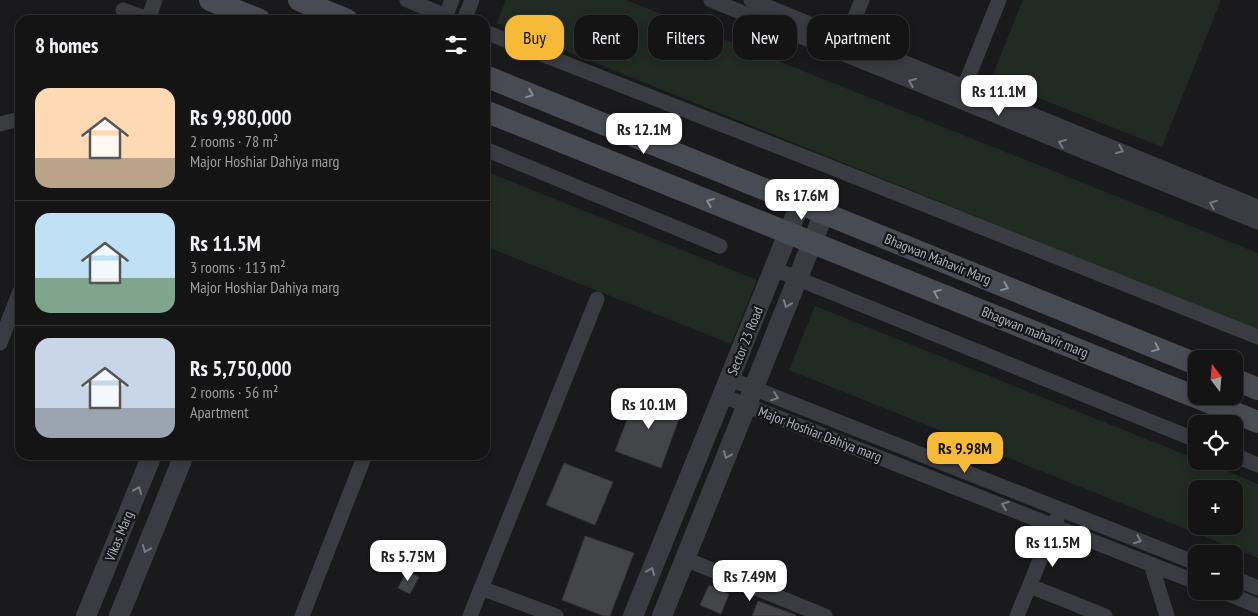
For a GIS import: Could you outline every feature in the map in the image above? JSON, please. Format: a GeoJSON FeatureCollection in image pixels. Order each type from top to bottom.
{"type":"FeatureCollection","features":[{"type":"Feature","properties":{"kind":"main road"},"geometry":{"type":"LineString","coordinates":[[210,0],[248,15]]}},
{"type":"Feature","properties":{"kind":"main road"},"geometry":{"type":"LineString","coordinates":[[299,0],[331,15]]}},
{"type":"Feature","properties":{"kind":"main road","name":"Bhagwan Mahavir Marg"},"geometry":{"type":"LineString","coordinates":[[490,78],[1188,361]]}},
{"type":"Feature","properties":{"kind":"main road"},"geometry":{"type":"LineString","coordinates":[[490,113],[788,233]]}},
{"type":"Feature","properties":{"kind":"main road","name":"Bhagwan mahavir marg"},"geometry":{"type":"LineString","coordinates":[[788,233],[1258,422]]}},
{"type":"Feature","properties":{"kind":"main road"},"geometry":{"type":"LineString","coordinates":[[1243,383],[1258,389]]}},
{"type":"Feature","properties":{"kind":"street"},"geometry":{"type":"LineString","coordinates":[[150,15],[155,0]]}},
{"type":"Feature","properties":{"kind":"street"},"geometry":{"type":"LineString","coordinates":[[407,0],[439,15]]}},
{"type":"Feature","properties":{"kind":"street"},"geometry":{"type":"LineString","coordinates":[[446,15],[452,0]]}},
{"type":"Feature","properties":{"kind":"street"},"geometry":{"type":"LineString","coordinates":[[466,15],[472,0]]}},
{"type":"Feature","properties":{"kind":"street"},"geometry":{"type":"LineString","coordinates":[[711,0],[1258,206]]}},
{"type":"Feature","properties":{"kind":"street"},"geometry":{"type":"LineString","coordinates":[[751,0],[807,23]]}},
{"type":"Feature","properties":{"kind":"street"},"geometry":{"type":"LineString","coordinates":[[856,15],[862,0]]}},
{"type":"Feature","properties":{"kind":"street"},"geometry":{"type":"LineString","coordinates":[[962,94],[999,0]]}},
{"type":"Feature","properties":{"kind":"street"},"geometry":{"type":"LineString","coordinates":[[120,10],[134,15]]}},
{"type":"Feature","properties":{"kind":"street"},"geometry":{"type":"LineString","coordinates":[[490,34],[1258,337]]}},
{"type":"Feature","properties":{"kind":"street"},"geometry":{"type":"LineString","coordinates":[[890,60],[962,94],[1258,222]]}},
{"type":"Feature","properties":{"kind":"street"},"geometry":{"type":"LineString","coordinates":[[0,124],[15,120]]}},
{"type":"Feature","properties":{"kind":"street"},"geometry":{"type":"LineString","coordinates":[[490,151],[720,246]]}},
{"type":"Feature","properties":{"kind":"street","name":"Sector 23 Road"},"geometry":{"type":"LineString","coordinates":[[633,616],[800,204]]}},
{"type":"Feature","properties":{"kind":"street","name":"Sector 23 Road"},"geometry":{"type":"LineString","coordinates":[[662,616],[824,213]]}},
{"type":"Feature","properties":{"kind":"street"},"geometry":{"type":"LineString","coordinates":[[774,269],[1188,437]]}},
{"type":"Feature","properties":{"kind":"street"},"geometry":{"type":"LineString","coordinates":[[470,616],[597,299]]}},
{"type":"Feature","properties":{"kind":"street"},"geometry":{"type":"LineString","coordinates":[[0,344],[15,304]]}},
{"type":"Feature","properties":{"kind":"street","name":"Major Hoshiar Dahiya marg"},"geometry":{"type":"LineString","coordinates":[[726,387],[1054,525],[1188,579]]}},
{"type":"Feature","properties":{"kind":"street","name":"Major Hoshiar Dahiya marg"},"geometry":{"type":"LineString","coordinates":[[750,397],[1061,509],[1188,560]]}},
{"type":"Feature","properties":{"kind":"street"},"geometry":{"type":"LineString","coordinates":[[1243,458],[1258,464]]}},
{"type":"Feature","properties":{"kind":"street","name":"Vikas Marg"},"geometry":{"type":"LineString","coordinates":[[86,616],[150,460]]}},
{"type":"Feature","properties":{"kind":"street"},"geometry":{"type":"LineString","coordinates":[[119,616],[182,460]]}},
{"type":"Feature","properties":{"kind":"street"},"geometry":{"type":"LineString","coordinates":[[302,616],[363,460]]}},
{"type":"Feature","properties":{"kind":"street"},"geometry":{"type":"LineString","coordinates":[[1017,616],[1061,509]]}},
{"type":"Feature","properties":{"kind":"street"},"geometry":{"type":"LineString","coordinates":[[685,559],[826,616]]}},
{"type":"Feature","properties":{"kind":"street"},"geometry":{"type":"LineString","coordinates":[[1151,564],[1167,616]]}},
{"type":"Feature","properties":{"kind":"street"},"geometry":{"type":"LineString","coordinates":[[1243,582],[1258,588]]}},
{"type":"Feature","properties":{"kind":"street"},"geometry":{"type":"LineString","coordinates":[[1030,586],[1105,616]]}},
{"type":"Feature","properties":{"kind":"street"},"geometry":{"type":"LineString","coordinates":[[481,588],[556,616]]}},
{"type":"Feature","properties":{"kind":"street"},"geometry":{"type":"LineString","coordinates":[[1243,600],[1258,606]]}},
{"type":"Feature","properties":{"kind":"shaded area"},"geometry":{"type":"Polygon","coordinates":[[[506,0],[626,0],[663,15],[648,15],[648,60],[723,60],[723,39],[733,43],[733,60],[776,60],[1258,253],[1258,330],[589,60],[638,60],[638,15],[574,15],[574,54],[564,50],[564,15],[505,15],[505,26],[497,23],[506,0]]]}},
{"type":"Feature","properties":{"kind":"shaded area"},"geometry":{"type":"Polygon","coordinates":[[[1023,0],[1221,0],[1162,147],[991,79],[1023,0]]]}},
{"type":"Feature","properties":{"kind":"shaded area"},"geometry":{"type":"Polygon","coordinates":[[[490,173],[757,280],[731,344],[490,248],[490,173]]]}},
{"type":"Feature","properties":{"kind":"shaded area"},"geometry":{"type":"Polygon","coordinates":[[[815,306],[1188,456],[1188,470],[1225,470],[1258,484],[1258,558],[1243,552],[1243,545],[1226,545],[1201,535],[1243,535],[1243,480],[1188,480],[1188,530],[789,370],[815,306]]]}},
{"type":"Feature","properties":{"kind":"building"},"geometry":{"type":"Polygon","coordinates":[[[638,391],[683,408],[661,468],[615,451],[638,391]]]}},
{"type":"Feature","properties":{"kind":"building"},"geometry":{"type":"Polygon","coordinates":[[[564,463],[613,482],[595,525],[546,505],[564,463]]]}},
{"type":"Feature","properties":{"kind":"building"},"geometry":{"type":"Polygon","coordinates":[[[585,536],[634,553],[610,616],[604,616],[562,600],[585,536]]]}},
{"type":"Feature","properties":{"kind":"building"},"geometry":{"type":"Polygon","coordinates":[[[407,571],[419,577],[410,594],[398,588],[407,571]]]}},
{"type":"Feature","properties":{"kind":"building"},"geometry":{"type":"Polygon","coordinates":[[[709,585],[729,594],[721,614],[700,605],[709,585]]]}},
{"type":"Feature","properties":{"kind":"building"},"geometry":{"type":"Polygon","coordinates":[[[758,601],[796,615],[752,616],[758,601]]]}}]}
